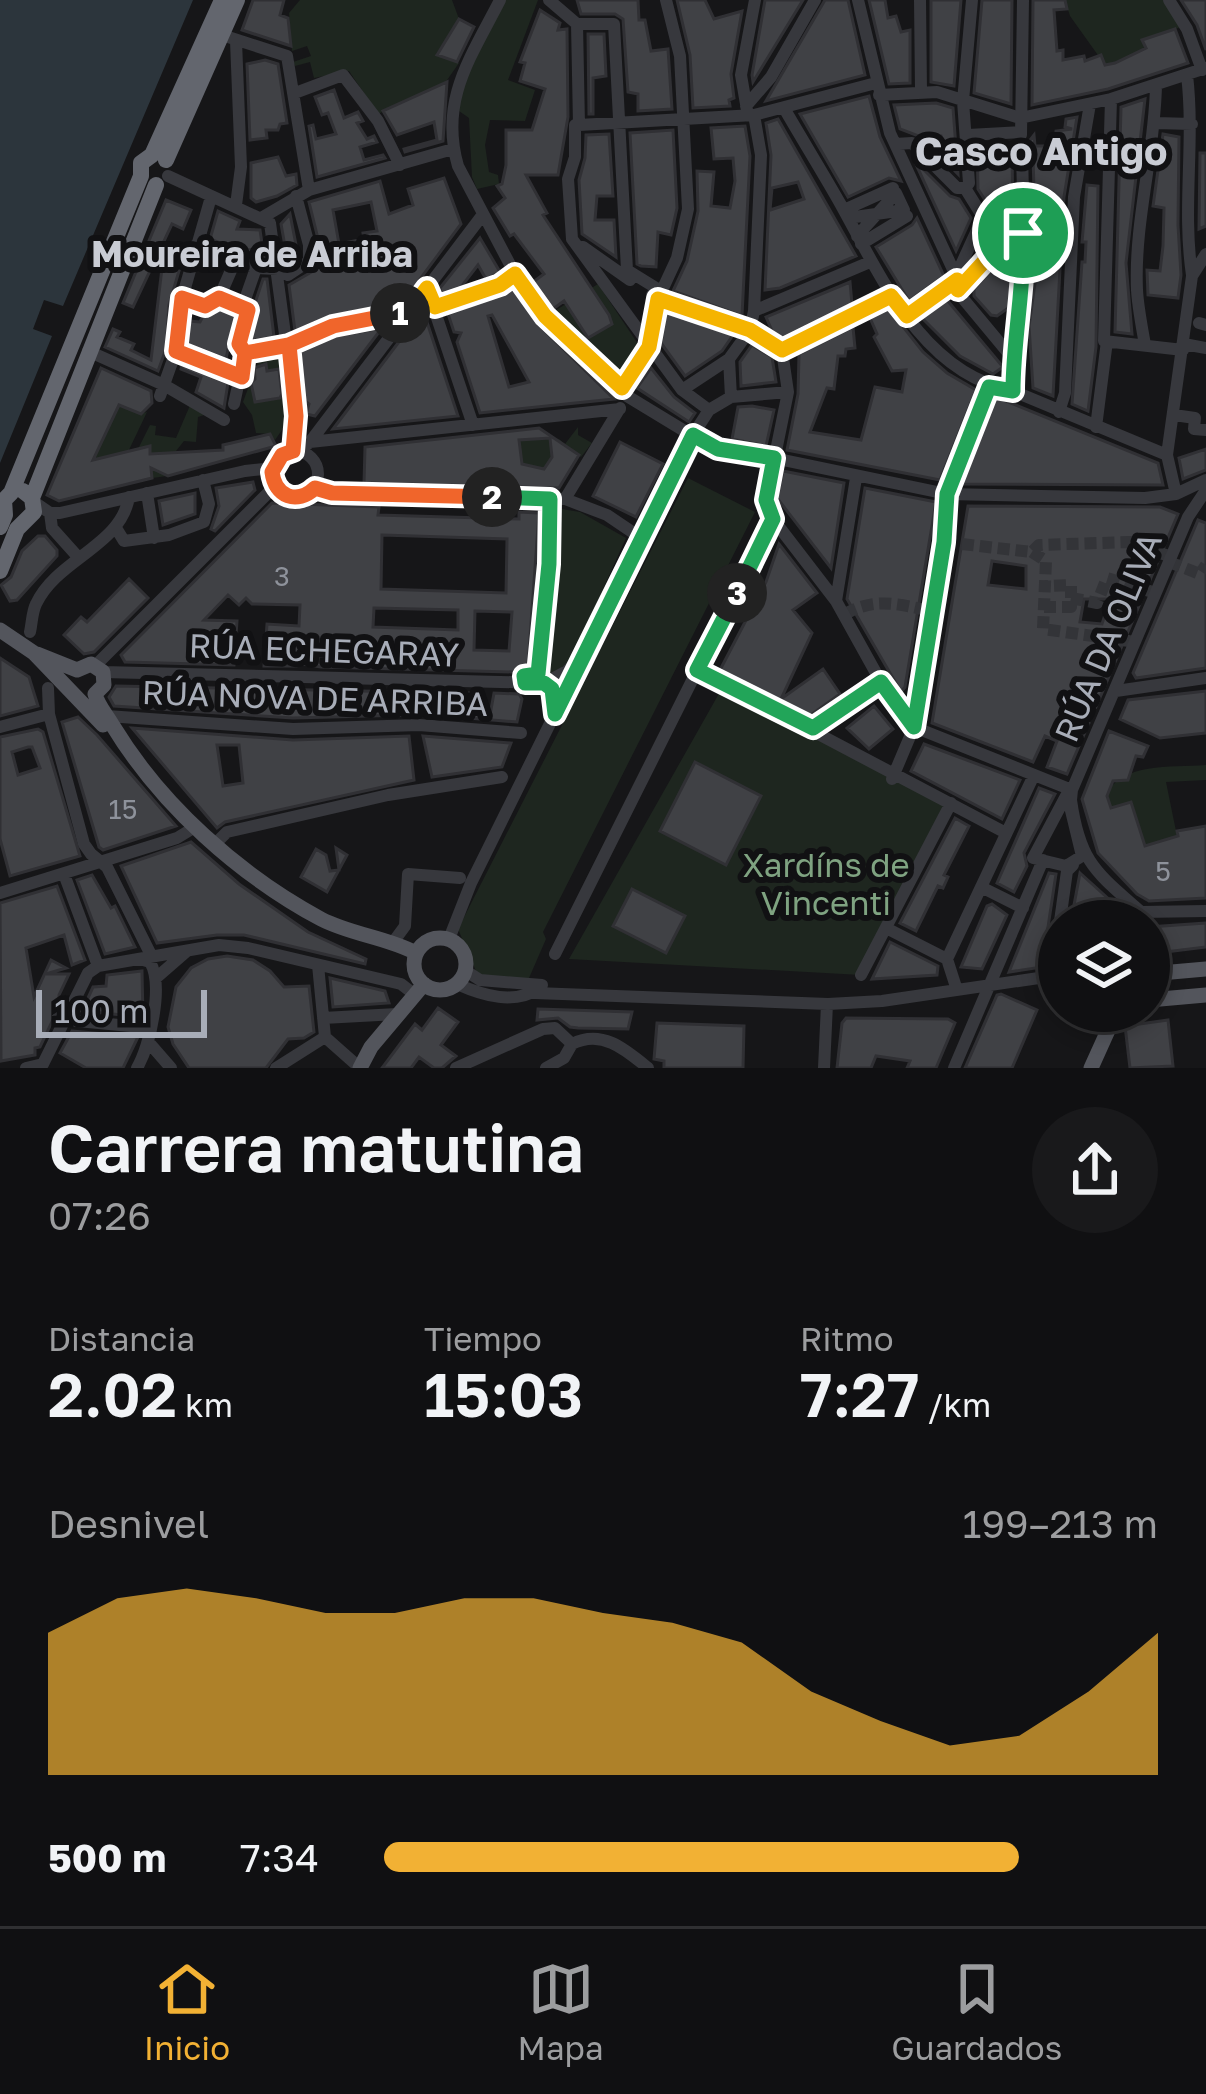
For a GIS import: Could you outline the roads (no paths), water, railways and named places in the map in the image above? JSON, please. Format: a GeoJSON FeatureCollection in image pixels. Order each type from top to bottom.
{"type":"FeatureCollection","features":[{"type":"Feature","properties":{"kind":"highway"},"geometry":{"type":"LineString","coordinates":[[9,521],[31,517],[39,504],[88,351],[222,0]]}},
{"type":"Feature","properties":{"kind":"highway"},"geometry":{"type":"LineString","coordinates":[[0,571],[9,521],[4,500],[156,170],[229,38],[237,0]]}},
{"type":"Feature","properties":{"kind":"highway"},"geometry":{"type":"LineString","coordinates":[[11,493],[20,490],[39,504]]}},
{"type":"Feature","properties":{"kind":"main road"},"geometry":{"type":"LineString","coordinates":[[0,629],[34,653],[122,741],[214,844],[318,917],[345,930],[394,941],[416,953]]}},
{"type":"Feature","properties":{"kind":"main road"},"geometry":{"type":"LineString","coordinates":[[34,653],[77,670]]}},
{"type":"Feature","properties":{"kind":"main road"},"geometry":{"type":"LineString","coordinates":[[77,670],[86,664],[100,669],[104,685],[95,694]]}},
{"type":"Feature","properties":{"kind":"main road"},"geometry":{"type":"LineString","coordinates":[[77,670],[77,689],[95,694],[122,741]]}},
{"type":"Feature","properties":{"kind":"main road"},"geometry":{"type":"LineString","coordinates":[[449,939],[464,952],[461,978],[440,990],[419,989],[416,953],[430,940],[449,939]]}},
{"type":"Feature","properties":{"kind":"main road"},"geometry":{"type":"LineString","coordinates":[[1170,972],[1206,969]]}},
{"type":"Feature","properties":{"kind":"main road"},"geometry":{"type":"LineString","coordinates":[[360,1068],[419,989]]}},
{"type":"Feature","properties":{"kind":"main road"},"geometry":{"type":"LineString","coordinates":[[1170,998],[1206,995]]}},
{"type":"Feature","properties":{"kind":"main road"},"geometry":{"type":"LineString","coordinates":[[1091,1068],[1105,1032]]}},
{"type":"Feature","properties":{"kind":"street"},"geometry":{"type":"LineString","coordinates":[[500,0],[455,88],[453,149],[482,217],[515,274],[545,316],[623,398],[718,449],[947,494],[1144,498],[1176,494],[1206,480]]}},
{"type":"Feature","properties":{"kind":"street"},"geometry":{"type":"LineString","coordinates":[[549,0],[577,24],[614,24],[627,270]]}},
{"type":"Feature","properties":{"kind":"street"},"geometry":{"type":"LineString","coordinates":[[525,683],[524,676],[538,674],[558,499],[623,398],[649,347],[659,295],[677,258],[688,209],[680,56],[666,0]]}},
{"type":"Feature","properties":{"kind":"street"},"geometry":{"type":"LineString","coordinates":[[682,390],[729,358],[750,330],[754,311],[761,155],[741,75],[755,0]]}},
{"type":"Feature","properties":{"kind":"street"},"geometry":{"type":"LineString","coordinates":[[749,112],[814,0]]}},
{"type":"Feature","properties":{"kind":"street"},"geometry":{"type":"LineString","coordinates":[[858,0],[895,145],[900,186],[957,282],[1013,360]]}},
{"type":"Feature","properties":{"kind":"street"},"geometry":{"type":"LineString","coordinates":[[920,0],[921,90]]}},
{"type":"Feature","properties":{"kind":"street"},"geometry":{"type":"LineString","coordinates":[[962,183],[972,0]]}},
{"type":"Feature","properties":{"kind":"street"},"geometry":{"type":"LineString","coordinates":[[1021,128],[1023,0]]}},
{"type":"Feature","properties":{"kind":"street"},"geometry":{"type":"LineString","coordinates":[[968,135],[1021,128],[1204,69],[1169,0]]}},
{"type":"Feature","properties":{"kind":"street"},"geometry":{"type":"LineString","coordinates":[[577,24],[577,125],[568,179],[572,239],[597,264],[682,390],[709,410]]}},
{"type":"Feature","properties":{"kind":"street"},"geometry":{"type":"LineString","coordinates":[[196,245],[288,275],[309,261],[295,93],[286,56],[229,38],[241,166],[236,205]]}},
{"type":"Feature","properties":{"kind":"street"},"geometry":{"type":"LineString","coordinates":[[295,93],[343,75],[378,122],[400,165]]}},
{"type":"Feature","properties":{"kind":"street"},"geometry":{"type":"LineString","coordinates":[[1187,75],[1192,124],[1187,181],[1192,276],[1167,455],[1176,494],[1200,507]]}},
{"type":"Feature","properties":{"kind":"street"},"geometry":{"type":"LineString","coordinates":[[1144,345],[1137,293],[1156,85]]}},
{"type":"Feature","properties":{"kind":"street"},"geometry":{"type":"LineString","coordinates":[[577,125],[784,108],[878,89],[921,90],[963,101],[1021,128]]}},
{"type":"Feature","properties":{"kind":"street"},"geometry":{"type":"LineString","coordinates":[[1096,427],[1106,341],[1111,100]]}},
{"type":"Feature","properties":{"kind":"street"},"geometry":{"type":"LineString","coordinates":[[1059,412],[1065,393],[1074,197],[1090,104]]}},
{"type":"Feature","properties":{"kind":"street"},"geometry":{"type":"LineString","coordinates":[[784,108],[891,296],[941,355],[989,387],[1013,391],[1167,455]]}},
{"type":"Feature","properties":{"kind":"street"},"geometry":{"type":"LineString","coordinates":[[1156,123],[1192,124]]}},
{"type":"Feature","properties":{"kind":"street"},"geometry":{"type":"LineString","coordinates":[[1190,142],[1206,144]]}},
{"type":"Feature","properties":{"kind":"street"},"geometry":{"type":"LineString","coordinates":[[895,145],[912,143],[962,183],[984,219],[1019,231]]}},
{"type":"Feature","properties":{"kind":"street"},"geometry":{"type":"LineString","coordinates":[[263,217],[303,193],[453,149]]}},
{"type":"Feature","properties":{"kind":"street"},"geometry":{"type":"LineString","coordinates":[[1013,391],[1024,277],[1019,231],[1022,153]]}},
{"type":"Feature","properties":{"kind":"street"},"geometry":{"type":"LineString","coordinates":[[156,170],[263,217],[274,232],[301,448],[318,468],[315,488]]}},
{"type":"Feature","properties":{"kind":"street"},"geometry":{"type":"LineString","coordinates":[[846,214],[900,186]]}},
{"type":"Feature","properties":{"kind":"street"},"geometry":{"type":"LineString","coordinates":[[859,240],[900,186]]}},
{"type":"Feature","properties":{"kind":"street"},"geometry":{"type":"LineString","coordinates":[[162,390],[176,351],[182,298],[211,197]]}},
{"type":"Feature","properties":{"kind":"street"},"geometry":{"type":"LineString","coordinates":[[846,214],[912,211]]}},
{"type":"Feature","properties":{"kind":"street"},"geometry":{"type":"LineString","coordinates":[[859,240],[912,211]]}},
{"type":"Feature","properties":{"kind":"street"},"geometry":{"type":"LineString","coordinates":[[301,448],[482,217]]}},
{"type":"Feature","properties":{"kind":"street"},"geometry":{"type":"LineString","coordinates":[[957,282],[984,219]]}},
{"type":"Feature","properties":{"kind":"street"},"geometry":{"type":"LineString","coordinates":[[907,316],[1019,231]]}},
{"type":"Feature","properties":{"kind":"street"},"geometry":{"type":"LineString","coordinates":[[1192,276],[1206,254]]}},
{"type":"Feature","properties":{"kind":"street"},"geometry":{"type":"LineString","coordinates":[[597,264],[604,255],[659,295]]}},
{"type":"Feature","properties":{"kind":"street"},"geometry":{"type":"LineString","coordinates":[[182,298],[205,306],[219,298],[236,260]]}},
{"type":"Feature","properties":{"kind":"street"},"geometry":{"type":"LineString","coordinates":[[754,311],[870,262]]}},
{"type":"Feature","properties":{"kind":"street"},"geometry":{"type":"LineString","coordinates":[[597,264],[659,295],[750,330],[782,350],[788,392],[766,500],[773,519],[836,601],[881,682],[914,727],[1072,790],[1085,858],[1141,912],[1206,911]]}},
{"type":"Feature","properties":{"kind":"street"},"geometry":{"type":"LineString","coordinates":[[242,308],[256,268]]}},
{"type":"Feature","properties":{"kind":"street"},"geometry":{"type":"LineString","coordinates":[[435,307],[500,285],[515,274]]}},
{"type":"Feature","properties":{"kind":"street"},"geometry":{"type":"LineString","coordinates":[[427,288],[473,425]]}},
{"type":"Feature","properties":{"kind":"street"},"geometry":{"type":"LineString","coordinates":[[782,350],[891,296]]}},
{"type":"Feature","properties":{"kind":"street"},"geometry":{"type":"LineString","coordinates":[[219,298],[248,310],[239,344],[245,353],[242,377],[234,404]]}},
{"type":"Feature","properties":{"kind":"street"},"geometry":{"type":"LineString","coordinates":[[245,353],[289,345],[333,326],[410,311]]}},
{"type":"Feature","properties":{"kind":"street"},"geometry":{"type":"LineString","coordinates":[[1106,341],[1206,348]]}},
{"type":"Feature","properties":{"kind":"street"},"geometry":{"type":"LineString","coordinates":[[88,351],[224,420]]}},
{"type":"Feature","properties":{"kind":"street"},"geometry":{"type":"LineString","coordinates":[[176,351],[242,377]]}},
{"type":"Feature","properties":{"kind":"street"},"geometry":{"type":"LineString","coordinates":[[729,358],[731,397]]}},
{"type":"Feature","properties":{"kind":"street"},"geometry":{"type":"LineString","coordinates":[[894,775],[914,727],[944,542],[947,494],[989,387]]}},
{"type":"Feature","properties":{"kind":"street"},"geometry":{"type":"LineString","coordinates":[[449,939],[471,883],[693,435],[709,410],[731,397],[788,392]]}},
{"type":"Feature","properties":{"kind":"street"},"geometry":{"type":"LineString","coordinates":[[275,486],[273,468],[282,455],[301,448],[473,425],[623,398]]}},
{"type":"Feature","properties":{"kind":"street"},"geometry":{"type":"LineString","coordinates":[[1174,416],[1201,419],[1194,430],[1206,430]]}},
{"type":"Feature","properties":{"kind":"street"},"geometry":{"type":"LineString","coordinates":[[78,557],[49,524],[39,504],[129,497],[273,468]]}},
{"type":"Feature","properties":{"kind":"street"},"geometry":{"type":"LineString","coordinates":[[836,601],[856,478]]}},
{"type":"Feature","properties":{"kind":"street"},"geometry":{"type":"LineString","coordinates":[[116,529],[124,541],[154,538],[204,522],[209,504],[203,480]]}},
{"type":"Feature","properties":{"kind":"street"},"geometry":{"type":"LineString","coordinates":[[275,486],[294,498],[315,488],[332,493],[558,499],[607,515],[641,538]]}},
{"type":"Feature","properties":{"kind":"street"},"geometry":{"type":"LineString","coordinates":[[100,669],[275,486]]}},
{"type":"Feature","properties":{"kind":"street","name":"RÚA DA OLIVA"},"geometry":{"type":"LineString","coordinates":[[1072,790],[1206,490]]}},
{"type":"Feature","properties":{"kind":"street"},"geometry":{"type":"LineString","coordinates":[[147,493],[154,538]]}},
{"type":"Feature","properties":{"kind":"street"},"geometry":{"type":"LineString","coordinates":[[30,632],[35,605],[78,557],[116,529],[126,516],[129,497]]}},
{"type":"Feature","properties":{"kind":"street"},"geometry":{"type":"LineString","coordinates":[[555,954],[773,519]]}},
{"type":"Feature","properties":{"kind":"street"},"geometry":{"type":"LineString","coordinates":[[555,714],[555,696],[544,683],[567,671],[586,648]]}},
{"type":"Feature","properties":{"kind":"street","name":"RÚA ECHEGARAY"},"geometry":{"type":"LineString","coordinates":[[100,669],[544,683]]}},
{"type":"Feature","properties":{"kind":"street"},"geometry":{"type":"LineString","coordinates":[[697,670],[1006,833]]}},
{"type":"Feature","properties":{"kind":"street"},"geometry":{"type":"LineString","coordinates":[[1116,691],[1206,678]]}},
{"type":"Feature","properties":{"kind":"street"},"geometry":{"type":"LineString","coordinates":[[813,728],[881,682]]}},
{"type":"Feature","properties":{"kind":"street"},"geometry":{"type":"LineString","coordinates":[[48,688],[49,714],[85,844],[107,867],[156,978],[151,1045],[137,1068]]}},
{"type":"Feature","properties":{"kind":"street"},"geometry":{"type":"LineString","coordinates":[[0,727],[49,714]]}},
{"type":"Feature","properties":{"kind":"street","name":"RÚA NOVA DE ARRIBA"},"geometry":{"type":"LineString","coordinates":[[107,716],[293,729],[419,725],[521,734]]}},
{"type":"Feature","properties":{"kind":"street"},"geometry":{"type":"LineString","coordinates":[[956,987],[947,959],[1034,775]]}},
{"type":"Feature","properties":{"kind":"street"},"geometry":{"type":"LineString","coordinates":[[214,844],[227,832],[388,795],[502,777]]}},
{"type":"Feature","properties":{"kind":"street"},"geometry":{"type":"LineString","coordinates":[[1066,794],[1082,856],[1066,866],[1042,860],[1033,858],[1066,794]]}},
{"type":"Feature","properties":{"kind":"street"},"geometry":{"type":"LineString","coordinates":[[861,975],[951,802]]}},
{"type":"Feature","properties":{"kind":"street"},"geometry":{"type":"LineString","coordinates":[[0,892],[177,838],[195,827]]}},
{"type":"Feature","properties":{"kind":"street"},"geometry":{"type":"LineString","coordinates":[[1062,900],[1066,871],[1085,858]]}},
{"type":"Feature","properties":{"kind":"street"},"geometry":{"type":"LineString","coordinates":[[954,1068],[1042,860]]}},
{"type":"Feature","properties":{"kind":"street"},"geometry":{"type":"LineString","coordinates":[[64,874],[98,966]]}},
{"type":"Feature","properties":{"kind":"street"},"geometry":{"type":"LineString","coordinates":[[394,941],[404,926],[408,874],[460,878]]}},
{"type":"Feature","properties":{"kind":"street"},"geometry":{"type":"LineString","coordinates":[[981,887],[1023,908]]}},
{"type":"Feature","properties":{"kind":"street"},"geometry":{"type":"LineString","coordinates":[[886,928],[947,959]]}},
{"type":"Feature","properties":{"kind":"street"},"geometry":{"type":"LineString","coordinates":[[26,1068],[43,1064],[88,973],[98,966],[219,945],[419,989]]}},
{"type":"Feature","properties":{"kind":"street"},"geometry":{"type":"LineString","coordinates":[[156,978],[188,951]]}},
{"type":"Feature","properties":{"kind":"street"},"geometry":{"type":"LineString","coordinates":[[319,964],[325,1037],[360,1068]]}},
{"type":"Feature","properties":{"kind":"street"},"geometry":{"type":"LineString","coordinates":[[461,978],[494,997],[535,993],[827,1004],[882,1001],[1038,976]]}},
{"type":"Feature","properties":{"kind":"street"},"geometry":{"type":"LineString","coordinates":[[824,1068],[827,1004]]}},
{"type":"Feature","properties":{"kind":"street"},"geometry":{"type":"LineString","coordinates":[[323,1018],[397,1014]]}},
{"type":"Feature","properties":{"kind":"street"},"geometry":{"type":"LineString","coordinates":[[67,1020],[151,1028]]}},
{"type":"Feature","properties":{"kind":"street"},"geometry":{"type":"LineString","coordinates":[[456,1068],[521,1037],[555,1028],[572,1044]]}},
{"type":"Feature","properties":{"kind":"street"},"geometry":{"type":"LineString","coordinates":[[276,1068],[325,1037]]}},
{"type":"Feature","properties":{"kind":"street"},"geometry":{"type":"LineString","coordinates":[[572,1044],[591,1037],[622,1048],[648,1068]]}},
{"type":"Feature","properties":{"kind":"street"},"geometry":{"type":"LineString","coordinates":[[546,1068],[566,1064],[572,1044]]}},
{"type":"Feature","properties":{"kind":"street"},"geometry":{"type":"LineString","coordinates":[[151,1045],[171,1068]]}},
{"type":"Feature","properties":{"kind":"tunnel"},"geometry":{"type":"LineString","coordinates":[[944,542],[1032,552],[1039,545],[1130,542],[1171,557]]}},
{"type":"Feature","properties":{"kind":"tunnel"},"geometry":{"type":"LineString","coordinates":[[1032,552],[1046,561],[1043,629],[1136,642]]}},
{"type":"Feature","properties":{"kind":"tunnel"},"geometry":{"type":"LineString","coordinates":[[1169,562],[1200,574],[1206,565]]}},
{"type":"Feature","properties":{"kind":"tunnel"},"geometry":{"type":"LineString","coordinates":[[1071,598],[1097,603],[1107,578],[1156,593]]}},
{"type":"Feature","properties":{"kind":"tunnel"},"geometry":{"type":"LineString","coordinates":[[1044,607],[1071,607],[1071,585],[1045,586]]}},
{"type":"Feature","properties":{"kind":"tunnel"},"geometry":{"type":"LineString","coordinates":[[845,614],[877,604],[931,611]]}},
{"type":"Feature","properties":{"kind":"district","name":"Casco Antigo"},"geometry":{"type":"Point","coordinates":[1041,151]}},
{"type":"Feature","properties":{"kind":"district","name":"Moureira de Arriba"},"geometry":{"type":"Point","coordinates":[252,254]}},
{"type":"Feature","properties":{"kind":"park label","name":"Xardíns de Vincenti"},"geometry":{"type":"Point","coordinates":[826,884]}}]}
